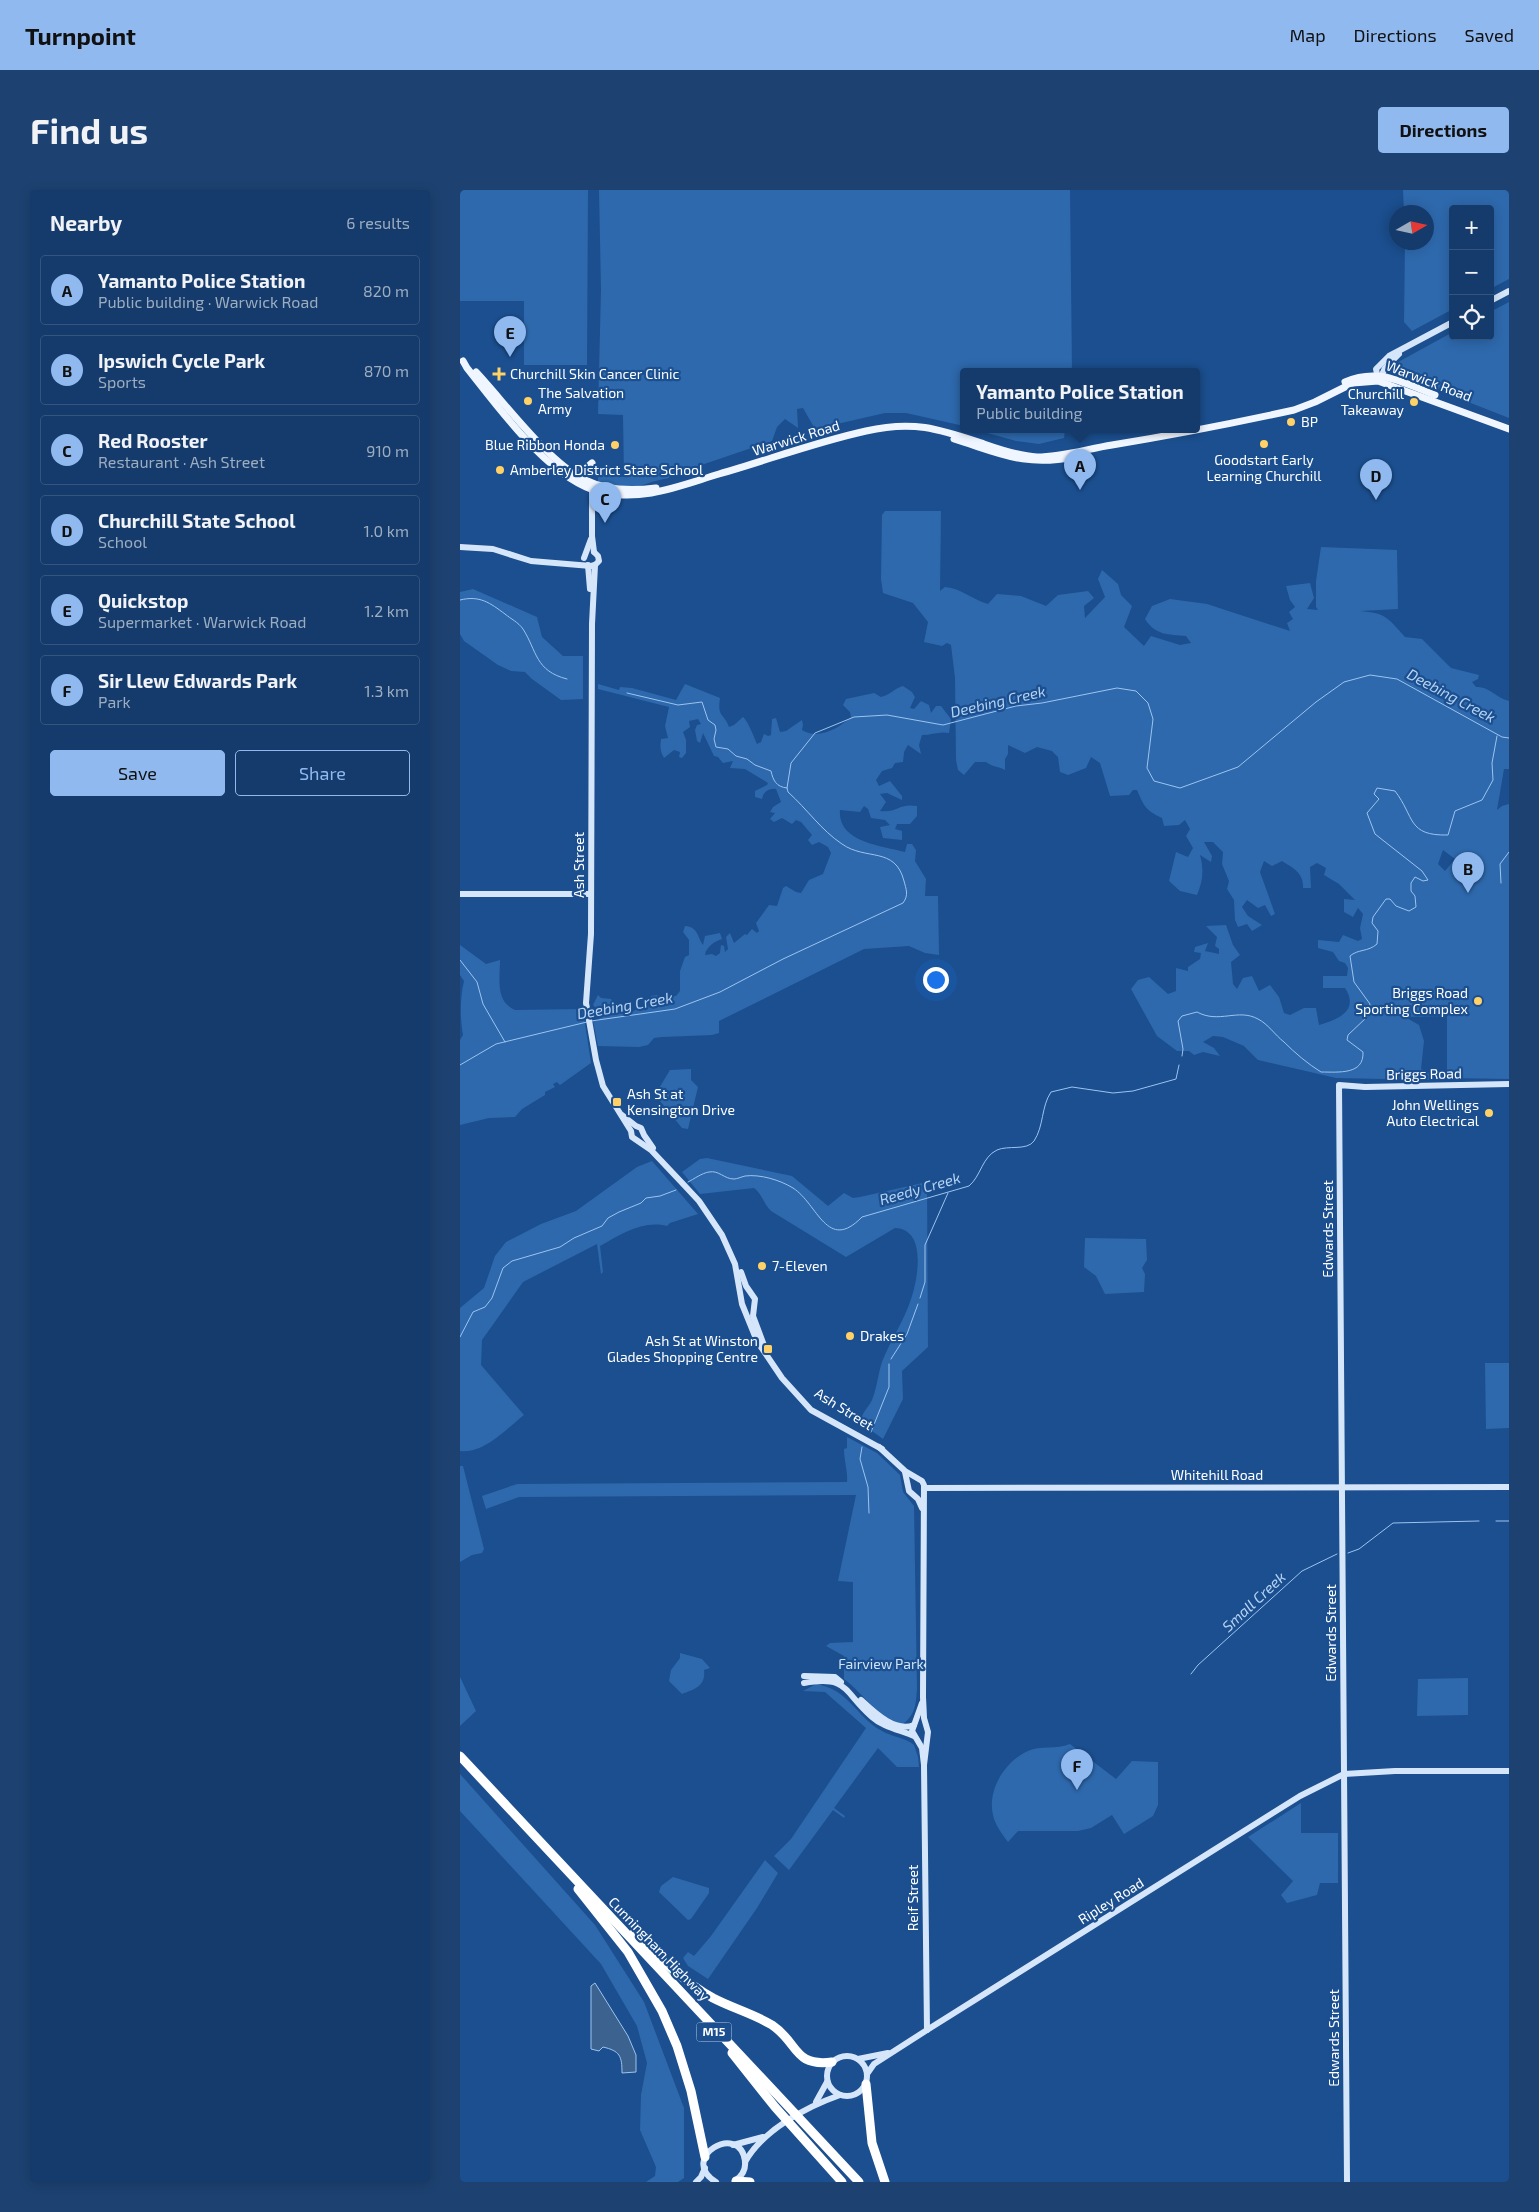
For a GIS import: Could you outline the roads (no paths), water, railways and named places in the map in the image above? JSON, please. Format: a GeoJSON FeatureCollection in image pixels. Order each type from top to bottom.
{"type":"FeatureCollection","features":[{"type":"Feature","properties":{"kind":"highway","name":"Cunningham Highway"},"geometry":{"type":"LineString","coordinates":[[460,1757],[491,1796],[711,2029],[775,2107],[842,2182]]}},
{"type":"Feature","properties":{"kind":"highway","name":"Cunningham Highway"},"geometry":{"type":"LineString","coordinates":[[460,1757],[859,2182]]}},
{"type":"Feature","properties":{"kind":"highway"},"geometry":{"type":"LineString","coordinates":[[578,1889],[628,1952],[662,2011],[691,2092],[705,2157]]}},
{"type":"Feature","properties":{"kind":"highway"},"geometry":{"type":"LineString","coordinates":[[598,1905],[603,1906],[669,1967],[695,1986],[720,2001],[771,2025],[786,2037],[800,2056],[808,2061],[819,2064],[832,2062]]}},
{"type":"Feature","properties":{"kind":"highway"},"geometry":{"type":"LineString","coordinates":[[866,2084],[872,2143],[885,2182]]}},
{"type":"Feature","properties":{"kind":"highway"},"geometry":{"type":"LineString","coordinates":[[734,2181],[750,2182]]}},
{"type":"Feature","properties":{"kind":"main road"},"geometry":{"type":"LineString","coordinates":[[1494,299],[1509,291]]}},
{"type":"Feature","properties":{"kind":"main road"},"geometry":{"type":"LineString","coordinates":[[1379,377],[1392,359],[1410,346],[1449,324]]}},
{"type":"Feature","properties":{"kind":"main road","name":"Warwick Road"},"geometry":{"type":"LineString","coordinates":[[461,359],[492,398],[551,465],[572,480],[611,494],[634,495],[656,493],[846,436],[890,427],[922,430],[1027,461],[1061,460],[1178,433]]}},
{"type":"Feature","properties":{"kind":"main road","name":"Warwick Road"},"geometry":{"type":"LineString","coordinates":[[461,359],[487,384],[551,455],[573,474],[592,486],[638,490],[710,477]]}},
{"type":"Feature","properties":{"kind":"main road","name":"Warwick Road"},"geometry":{"type":"LineString","coordinates":[[1200,428],[1255,417],[1297,405],[1353,383],[1379,377],[1509,429]]}},
{"type":"Feature","properties":{"kind":"main road"},"geometry":{"type":"LineString","coordinates":[[573,474],[592,464]]}},
{"type":"Feature","properties":{"kind":"main road","name":"Ash Street"},"geometry":{"type":"LineString","coordinates":[[592,486],[592,536],[589,560],[592,612]]}},
{"type":"Feature","properties":{"kind":"main road"},"geometry":{"type":"LineString","coordinates":[[593,502],[601,496],[611,494]]}},
{"type":"Feature","properties":{"kind":"main road"},"geometry":{"type":"LineString","coordinates":[[460,547],[493,549],[531,561],[578,565],[589,576]]}},
{"type":"Feature","properties":{"kind":"main road"},"geometry":{"type":"LineString","coordinates":[[568,563],[589,560]]}},
{"type":"Feature","properties":{"kind":"main road"},"geometry":{"type":"LineString","coordinates":[[578,565],[589,560]]}},
{"type":"Feature","properties":{"kind":"main road","name":"Ash Street"},"geometry":{"type":"LineString","coordinates":[[589,560],[592,612],[591,934],[586,993],[591,1031],[603,1086],[618,1112],[633,1129]]}},
{"type":"Feature","properties":{"kind":"main road"},"geometry":{"type":"LineString","coordinates":[[460,894],[591,894]]}},
{"type":"Feature","properties":{"kind":"main road","name":"Briggs Road"},"geometry":{"type":"LineString","coordinates":[[1340,1085],[1365,1087],[1509,1084]]}},
{"type":"Feature","properties":{"kind":"main road","name":"Edwards Street"},"geometry":{"type":"LineString","coordinates":[[1340,1085],[1347,2182]]}},
{"type":"Feature","properties":{"kind":"main road"},"geometry":{"type":"LineString","coordinates":[[660,1160],[644,1135],[642,1128],[633,1129],[632,1137],[660,1160],[699,1201],[722,1235],[735,1264],[744,1308],[748,1309],[754,1306],[754,1299],[746,1286],[730,1243],[722,1235]]}},
{"type":"Feature","properties":{"kind":"main road"},"geometry":{"type":"LineString","coordinates":[[637,1140],[644,1135]]}},
{"type":"Feature","properties":{"kind":"main road"},"geometry":{"type":"LineString","coordinates":[[742,1300],[745,1296],[751,1296]]}},
{"type":"Feature","properties":{"kind":"main road","name":"Ash Street"},"geometry":{"type":"LineString","coordinates":[[754,1306],[753,1316],[756,1328],[772,1363]]}},
{"type":"Feature","properties":{"kind":"main road","name":"Ash Street"},"geometry":{"type":"LineString","coordinates":[[744,1308],[757,1341],[793,1390],[819,1411],[882,1449],[915,1479]]}},
{"type":"Feature","properties":{"kind":"main road"},"geometry":{"type":"LineString","coordinates":[[905,1471],[909,1491],[918,1500],[923,1510]]}},
{"type":"Feature","properties":{"kind":"main road"},"geometry":{"type":"LineString","coordinates":[[908,1484],[915,1479],[922,1481],[924,1490],[925,1651],[923,1697],[928,1732],[926,1736],[922,1739],[880,1723],[872,1717],[845,1687],[838,1683],[804,1680],[835,1677],[880,1717],[900,1727],[921,1722],[926,1725]]}},
{"type":"Feature","properties":{"kind":"main road","name":"Whitehill Road"},"geometry":{"type":"LineString","coordinates":[[924,1490],[1509,1486]]}},
{"type":"Feature","properties":{"kind":"main road"},"geometry":{"type":"LineString","coordinates":[[912,1494],[919,1495],[924,1490]]}},
{"type":"Feature","properties":{"kind":"main road"},"geometry":{"type":"LineString","coordinates":[[915,1737],[912,1731],[923,1697]]}},
{"type":"Feature","properties":{"kind":"main road","name":"Reif Street"},"geometry":{"type":"LineString","coordinates":[[924,1765],[926,1736]]}},
{"type":"Feature","properties":{"kind":"main road","name":"Reif Street"},"geometry":{"type":"LineString","coordinates":[[915,1737],[923,1751],[924,1765],[927,2030]]}},
{"type":"Feature","properties":{"kind":"main road"},"geometry":{"type":"LineString","coordinates":[[1300,1796],[1312,1786],[1344,1772],[1509,1771]]}},
{"type":"Feature","properties":{"kind":"main road","name":"Ripley Road"},"geometry":{"type":"LineString","coordinates":[[867,2074],[874,2064],[927,2030],[1300,1796],[1344,1772]]}},
{"type":"Feature","properties":{"kind":"main road"},"geometry":{"type":"LineString","coordinates":[[1331,1780],[1344,1794]]}},
{"type":"Feature","properties":{"kind":"main road","name":"Ripley Road"},"geometry":{"type":"LineString","coordinates":[[858,2059],[873,2058],[894,2052]]}},
{"type":"Feature","properties":{"kind":"main road"},"geometry":{"type":"LineString","coordinates":[[734,2181],[743,2172],[745,2162],[753,2148],[766,2136],[815,2104],[840,2096],[855,2095],[866,2084],[867,2074],[864,2065],[858,2059],[845,2056],[832,2062],[827,2071],[827,2082],[823,2092],[815,2104]]}},
{"type":"Feature","properties":{"kind":"main road"},"geometry":{"type":"LineString","coordinates":[[827,2082],[832,2090],[840,2096]]}},
{"type":"Feature","properties":{"kind":"main road"},"geometry":{"type":"LineString","coordinates":[[733,2145],[766,2136]]}},
{"type":"Feature","properties":{"kind":"main road"},"geometry":{"type":"LineString","coordinates":[[696,2182],[701,2177],[705,2168],[705,2157],[708,2151],[716,2145],[726,2143],[733,2145],[741,2152],[745,2162]]}},
{"type":"Feature","properties":{"kind":"main road"},"geometry":{"type":"LineString","coordinates":[[705,2168],[710,2178],[716,2182]]}},
{"type":"Feature","properties":{"kind":"waterway"},"geometry":{"type":"LineString","coordinates":[[460,600],[479,599],[484,601],[519,624],[543,665],[549,671],[567,679]]}},
{"type":"Feature","properties":{"kind":"waterway","name":"Deebing Creek"},"geometry":{"type":"LineString","coordinates":[[591,1021],[675,1009],[720,992],[783,959],[903,903],[906,897],[906,889],[900,870],[894,863],[887,858],[851,849],[842,844],[827,832],[788,792],[791,763],[815,733],[854,717],[887,715],[943,725],[1016,706],[1042,703],[1117,688],[1136,691],[1148,703],[1153,719],[1147,768],[1154,781],[1180,788],[1238,767],[1316,702],[1344,682],[1370,675],[1397,679],[1502,737],[1509,738]]}},
{"type":"Feature","properties":{"kind":"waterway"},"geometry":{"type":"LineString","coordinates":[[627,693],[678,705],[702,702],[708,720],[715,725],[714,739],[716,747],[728,749],[736,756],[747,759],[755,765],[771,771],[776,783],[787,788]]}},
{"type":"Feature","properties":{"kind":"waterway","name":"Reedy Creek"},"geometry":{"type":"LineString","coordinates":[[1182,1056],[1183,1049],[1178,1021],[1182,1016],[1197,1012],[1213,1017],[1243,1015],[1258,1019],[1302,1058],[1321,1072],[1349,1071],[1359,1065],[1363,1052],[1347,1040],[1348,1035],[1367,1017],[1370,1004],[1354,982],[1350,956],[1377,944],[1378,931],[1372,923],[1373,917],[1386,899],[1390,899],[1396,906],[1409,911],[1416,907],[1415,896],[1411,891],[1411,883],[1415,877],[1423,881],[1428,880],[1422,871],[1375,834],[1367,813],[1379,799],[1374,794],[1377,788],[1395,791],[1418,828],[1425,832],[1448,835],[1455,811],[1482,800],[1493,780],[1492,763],[1497,736]]}},
{"type":"Feature","properties":{"kind":"waterway"},"geometry":{"type":"LineString","coordinates":[[1501,883],[1500,864],[1509,852]]}},
{"type":"Feature","properties":{"kind":"waterway"},"geometry":{"type":"LineString","coordinates":[[460,960],[477,982],[483,1004],[505,1042]]}},
{"type":"Feature","properties":{"kind":"waterway","name":"Deebing Creek"},"geometry":{"type":"LineString","coordinates":[[460,1065],[496,1044],[587,1022]]}},
{"type":"Feature","properties":{"kind":"waterway","name":"Reedy Creek"},"geometry":{"type":"LineString","coordinates":[[688,1182],[709,1172],[719,1173],[730,1179],[751,1176],[776,1180],[793,1188],[802,1195],[824,1222],[831,1228],[840,1230],[850,1227],[862,1217],[969,1186],[992,1153],[1001,1149],[1027,1146],[1034,1141],[1051,1092],[1072,1087],[1113,1093],[1133,1091],[1176,1079],[1179,1065]]}},
{"type":"Feature","properties":{"kind":"waterway","name":"Reedy Creek"},"geometry":{"type":"LineString","coordinates":[[460,1337],[473,1312],[485,1307],[492,1298],[503,1268],[512,1261],[560,1247],[574,1238],[602,1226],[608,1218],[641,1203],[646,1198],[660,1196],[676,1190]]}},
{"type":"Feature","properties":{"kind":"waterway"},"geometry":{"type":"LineString","coordinates":[[920,1298],[925,1282],[925,1245],[948,1193]]}},
{"type":"Feature","properties":{"kind":"waterway"},"geometry":{"type":"LineString","coordinates":[[891,1359],[907,1334],[918,1304]]}},
{"type":"Feature","properties":{"kind":"waterway"},"geometry":{"type":"LineString","coordinates":[[871,1432],[889,1387],[889,1364]]}},
{"type":"Feature","properties":{"kind":"waterway"},"geometry":{"type":"LineString","coordinates":[[862,1447],[860,1459],[868,1487],[869,1513]]}},
{"type":"Feature","properties":{"kind":"waterway","name":"Small Creek"},"geometry":{"type":"LineString","coordinates":[[1348,1553],[1359,1549],[1393,1523],[1479,1521]]}},
{"type":"Feature","properties":{"kind":"waterway","name":"Small Creek"},"geometry":{"type":"LineString","coordinates":[[1496,1521],[1509,1521]]}},
{"type":"Feature","properties":{"kind":"waterway","name":"Small Creek"},"geometry":{"type":"LineString","coordinates":[[1191,1674],[1198,1665],[1302,1571],[1337,1554]]}},
{"type":"Feature","properties":{"kind":"place","name":"Quickstop"},"geometry":{"type":"Point","coordinates":[510,357]}},
{"type":"Feature","properties":{"kind":"place","name":"Churchill Skin Cancer Clinic"},"geometry":{"type":"Point","coordinates":[499,374]}},
{"type":"Feature","properties":{"kind":"place","name":"The Salvation Army"},"geometry":{"type":"Point","coordinates":[528,401]}},
{"type":"Feature","properties":{"kind":"place","name":"Churchill Takeaway"},"geometry":{"type":"Point","coordinates":[1414,402]}},
{"type":"Feature","properties":{"kind":"place","name":"BP"},"geometry":{"type":"Point","coordinates":[1291,422]}},
{"type":"Feature","properties":{"kind":"place","name":"Goodstart Early Learning Churchill"},"geometry":{"type":"Point","coordinates":[1264,444]}},
{"type":"Feature","properties":{"kind":"place","name":"Blue Ribbon Honda"},"geometry":{"type":"Point","coordinates":[615,445]}},
{"type":"Feature","properties":{"kind":"place","name":"Amberley District State School"},"geometry":{"type":"Point","coordinates":[500,470]}},
{"type":"Feature","properties":{"kind":"place","name":"Yamanto Police Station"},"geometry":{"type":"Point","coordinates":[1080,490]}},
{"type":"Feature","properties":{"kind":"place","name":"Churchill State School"},"geometry":{"type":"Point","coordinates":[1376,500]}},
{"type":"Feature","properties":{"kind":"place","name":"Red Rooster"},"geometry":{"type":"Point","coordinates":[605,523]}},
{"type":"Feature","properties":{"kind":"place","name":"Ipswich Cycle Park"},"geometry":{"type":"Point","coordinates":[1468,893]}},
{"type":"Feature","properties":{"kind":"place","name":"Briggs Road Sporting Complex"},"geometry":{"type":"Point","coordinates":[1478,1001]}},
{"type":"Feature","properties":{"kind":"place","name":"Ash St at Kensington Drive"},"geometry":{"type":"Point","coordinates":[617,1102]}},
{"type":"Feature","properties":{"kind":"place","name":"John Wellings Auto Electrical"},"geometry":{"type":"Point","coordinates":[1489,1113]}},
{"type":"Feature","properties":{"kind":"place","name":"7-Eleven"},"geometry":{"type":"Point","coordinates":[762,1266]}},
{"type":"Feature","properties":{"kind":"place","name":"Drakes"},"geometry":{"type":"Point","coordinates":[850,1336]}},
{"type":"Feature","properties":{"kind":"place","name":"Ash St at Winston Glades Shopping Centre"},"geometry":{"type":"Point","coordinates":[768,1349]}},
{"type":"Feature","properties":{"kind":"place","name":"Sir Llew Edwards Park"},"geometry":{"type":"Point","coordinates":[1077,1790]}},
{"type":"Feature","properties":{"kind":"park label","name":"Fairview Park"},"geometry":{"type":"Point","coordinates":[881,1664]}}]}
